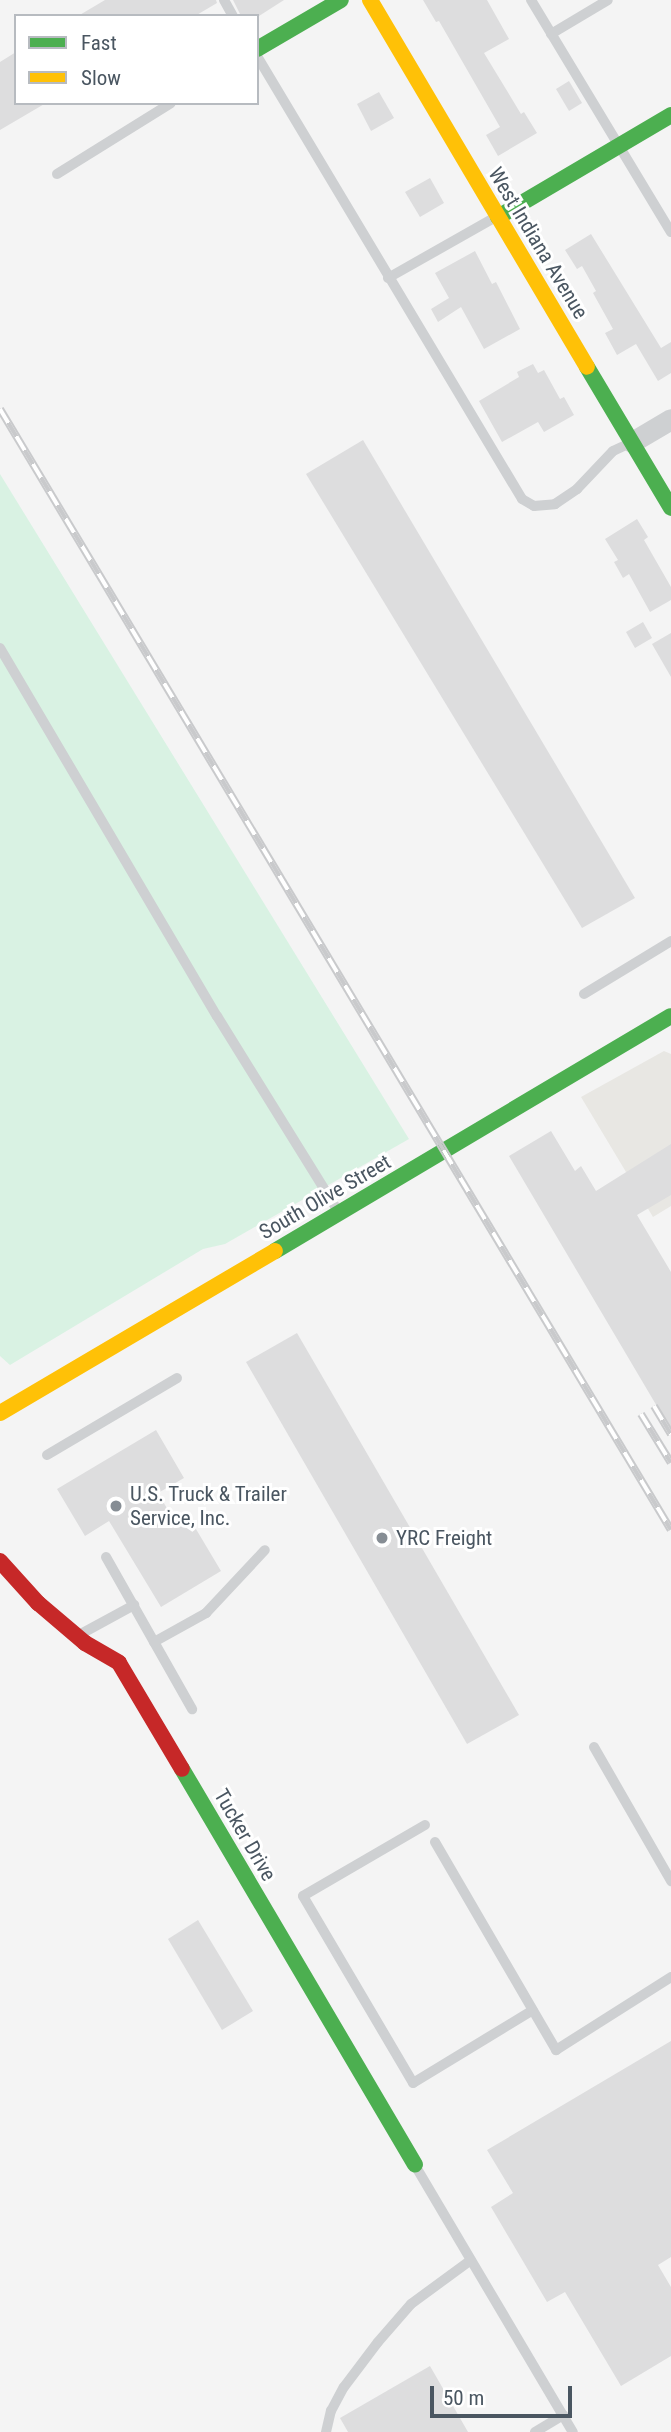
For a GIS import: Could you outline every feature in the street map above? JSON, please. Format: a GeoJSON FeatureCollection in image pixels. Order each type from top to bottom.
{"type":"FeatureCollection","features":[{"type":"Feature","properties":{"kind":"street"},"geometry":{"type":"LineString","coordinates":[[259,48],[341,0]]}},
{"type":"Feature","properties":{"kind":"street","name":"West Indiana Avenue"},"geometry":{"type":"LineString","coordinates":[[370,0],[671,508]]}},
{"type":"Feature","properties":{"kind":"street"},"geometry":{"type":"LineString","coordinates":[[498,217],[671,115]]}},
{"type":"Feature","properties":{"kind":"street"},"geometry":{"type":"LineString","coordinates":[[632,442],[671,419]]}},
{"type":"Feature","properties":{"kind":"street","name":"South Olive Street"},"geometry":{"type":"LineString","coordinates":[[0,1413],[671,1016]]}},
{"type":"Feature","properties":{"kind":"street","name":"Tucker Drive"},"geometry":{"type":"LineString","coordinates":[[0,1560],[38,1603],[77,1637],[119,1663],[415,2165]]}},
{"type":"Feature","properties":{"kind":"lane"},"geometry":{"type":"LineString","coordinates":[[531,0],[671,232]]}},
{"type":"Feature","properties":{"kind":"lane"},"geometry":{"type":"LineString","coordinates":[[551,34],[607,0]]}},
{"type":"Feature","properties":{"kind":"lane"},"geometry":{"type":"LineString","coordinates":[[259,59],[522,499],[534,506],[555,504],[577,489],[613,451],[632,442]]}},
{"type":"Feature","properties":{"kind":"lane"},"geometry":{"type":"LineString","coordinates":[[57,174],[169,105]]}},
{"type":"Feature","properties":{"kind":"lane"},"geometry":{"type":"LineString","coordinates":[[388,278],[498,217]]}},
{"type":"Feature","properties":{"kind":"lane"},"geometry":{"type":"LineString","coordinates":[[0,648],[217,1016],[340,1213]]}},
{"type":"Feature","properties":{"kind":"lane"},"geometry":{"type":"LineString","coordinates":[[584,994],[671,942]]}},
{"type":"Feature","properties":{"kind":"lane"},"geometry":{"type":"LineString","coordinates":[[47,1455],[177,1378]]}},
{"type":"Feature","properties":{"kind":"lane"},"geometry":{"type":"LineString","coordinates":[[155,1642],[206,1614],[265,1550]]}},
{"type":"Feature","properties":{"kind":"lane"},"geometry":{"type":"LineString","coordinates":[[106,1557],[192,1709]]}},
{"type":"Feature","properties":{"kind":"lane"},"geometry":{"type":"LineString","coordinates":[[77,1637],[134,1605]]}},
{"type":"Feature","properties":{"kind":"lane"},"geometry":{"type":"LineString","coordinates":[[593,1747],[671,1881]]}},
{"type":"Feature","properties":{"kind":"lane"},"geometry":{"type":"LineString","coordinates":[[425,1825],[303,1896],[412,2083],[533,2010]]}},
{"type":"Feature","properties":{"kind":"lane"},"geometry":{"type":"LineString","coordinates":[[435,1842],[555,2050],[671,1977]]}},
{"type":"Feature","properties":{"kind":"lane"},"geometry":{"type":"LineString","coordinates":[[415,2165],[573,2432]]}},
{"type":"Feature","properties":{"kind":"lane"},"geometry":{"type":"LineString","coordinates":[[326,2432],[331,2411],[344,2387],[378,2342],[411,2304],[471,2260]]}},
{"type":"Feature","properties":{"kind":"lane"},"geometry":{"type":"LineString","coordinates":[[535,2432],[563,2415]]}},
{"type":"Feature","properties":{"kind":"shaded area"},"geometry":{"type":"Polygon","coordinates":[[[664,1051],[671,1054],[671,1206],[653,1217],[581,1097],[664,1051]]]}},
{"type":"Feature","properties":{"kind":"green space"},"geometry":{"type":"Polygon","coordinates":[[[0,474],[409,1139],[225,1244],[203,1249],[10,1365],[0,1356],[0,474]]]}},
{"type":"Feature","properties":{"kind":"building"},"geometry":{"type":"Polygon","coordinates":[[[105,0],[216,0],[217,3],[198,14],[81,14],[105,0]]]}},
{"type":"Feature","properties":{"kind":"building"},"geometry":{"type":"Polygon","coordinates":[[[233,0],[284,0],[259,16],[240,14],[233,0]]]}},
{"type":"Feature","properties":{"kind":"building"},"geometry":{"type":"Polygon","coordinates":[[[423,0],[487,0],[509,39],[484,53],[521,114],[524,112],[537,133],[498,156],[486,135],[500,127],[439,21],[436,22],[423,0]]]}},
{"type":"Feature","properties":{"kind":"building"},"geometry":{"type":"Polygon","coordinates":[[[14,53],[14,105],[43,105],[0,130],[0,62],[14,53]]]}},
{"type":"Feature","properties":{"kind":"building"},"geometry":{"type":"Polygon","coordinates":[[[569,81],[582,103],[569,111],[556,89],[569,81]]]}},
{"type":"Feature","properties":{"kind":"building"},"geometry":{"type":"Polygon","coordinates":[[[379,92],[394,118],[371,131],[357,104],[379,92]]]}},
{"type":"Feature","properties":{"kind":"building"},"geometry":{"type":"Polygon","coordinates":[[[430,178],[444,203],[420,217],[405,192],[430,178]]]}},
{"type":"Feature","properties":{"kind":"building"},"geometry":{"type":"Polygon","coordinates":[[[591,234],[661,348],[671,342],[671,373],[658,381],[636,344],[617,355],[605,333],[613,329],[593,293],[596,291],[582,266],[577,269],[565,250],[591,234]]]}},
{"type":"Feature","properties":{"kind":"building"},"geometry":{"type":"Polygon","coordinates":[[[475,251],[492,284],[496,282],[520,329],[484,349],[461,307],[438,322],[431,309],[449,298],[435,273],[475,251]]]}},
{"type":"Feature","properties":{"kind":"building"},"geometry":{"type":"Polygon","coordinates":[[[533,364],[538,373],[544,370],[560,399],[564,397],[574,415],[544,432],[538,422],[502,442],[479,401],[519,377],[517,372],[533,364]]]}},
{"type":"Feature","properties":{"kind":"building"},"geometry":{"type":"Polygon","coordinates":[[[363,440],[635,898],[582,928],[306,474],[363,440]]]}},
{"type":"Feature","properties":{"kind":"building"},"geometry":{"type":"Polygon","coordinates":[[[637,519],[648,537],[644,540],[671,587],[671,600],[650,612],[629,574],[623,578],[614,562],[618,560],[605,539],[637,519]]]}},
{"type":"Feature","properties":{"kind":"building"},"geometry":{"type":"Polygon","coordinates":[[[643,622],[652,638],[635,648],[626,632],[643,622]]]}},
{"type":"Feature","properties":{"kind":"building"},"geometry":{"type":"Polygon","coordinates":[[[671,633],[671,677],[652,644],[671,633]]]}},
{"type":"Feature","properties":{"kind":"building"},"geometry":{"type":"Polygon","coordinates":[[[551,1131],[575,1171],[581,1166],[596,1191],[671,1144],[671,1195],[637,1215],[671,1272],[671,1430],[509,1156],[551,1131]]]}},
{"type":"Feature","properties":{"kind":"building","name":"YRC Freight"},"geometry":{"type":"Polygon","coordinates":[[[297,1333],[519,1715],[467,1744],[246,1362],[297,1333]]]}},
{"type":"Feature","properties":{"kind":"building","name":"U.S. Truck & Trailer Service, Inc."},"geometry":{"type":"Polygon","coordinates":[[[156,1430],[184,1478],[158,1493],[178,1527],[190,1519],[221,1571],[161,1607],[109,1521],[85,1536],[57,1489],[156,1430]]]}},
{"type":"Feature","properties":{"kind":"building"},"geometry":{"type":"Polygon","coordinates":[[[198,1920],[253,2011],[222,2030],[168,1939],[198,1920]]]}},
{"type":"Feature","properties":{"kind":"building"},"geometry":{"type":"Polygon","coordinates":[[[671,2041],[671,2257],[658,2265],[671,2287],[671,2356],[621,2386],[565,2292],[547,2302],[491,2207],[513,2193],[487,2150],[671,2041]]]}},
{"type":"Feature","properties":{"kind":"building"},"geometry":{"type":"Polygon","coordinates":[[[430,2366],[468,2432],[348,2432],[340,2418],[430,2366]]]}},
{"type":"Feature","properties":{"kind":"railway"},"geometry":{"type":"LineString","coordinates":[[0,409],[671,1530]]}},
{"type":"Feature","properties":{"kind":"railway"},"geometry":{"type":"LineString","coordinates":[[654,1406],[671,1434]]}},
{"type":"Feature","properties":{"kind":"railway"},"geometry":{"type":"LineString","coordinates":[[641,1414],[671,1463]]}},
{"type":"Feature","properties":{"kind":"traffic: fast"},"geometry":{"type":"LineString","coordinates":[[259,48],[341,0]]}},
{"type":"Feature","properties":{"kind":"traffic: fast"},"geometry":{"type":"LineString","coordinates":[[498,217],[671,115]]}},
{"type":"Feature","properties":{"kind":"traffic: fast"},"geometry":{"type":"LineString","coordinates":[[587,367],[671,508]]}},
{"type":"Feature","properties":{"kind":"traffic: fast"},"geometry":{"type":"LineString","coordinates":[[275,1251],[671,1016]]}},
{"type":"Feature","properties":{"kind":"traffic: fast"},"geometry":{"type":"LineString","coordinates":[[182,1769],[415,2165]]}},
{"type":"Feature","properties":{"kind":"traffic: slow"},"geometry":{"type":"LineString","coordinates":[[370,0],[587,367]]}},
{"type":"Feature","properties":{"kind":"traffic: slow"},"geometry":{"type":"LineString","coordinates":[[0,1413],[275,1251]]}},
{"type":"Feature","properties":{"kind":"traffic: jam"},"geometry":{"type":"LineString","coordinates":[[0,1561],[38,1603],[85,1643],[119,1663],[182,1769]]}},
{"type":"Feature","properties":{"kind":"place","name":"U.S. Truck & Trailer Service, Inc."},"geometry":{"type":"Point","coordinates":[116,1506]}},
{"type":"Feature","properties":{"kind":"place","name":"YRC Freight"},"geometry":{"type":"Point","coordinates":[382,1538]}}]}
